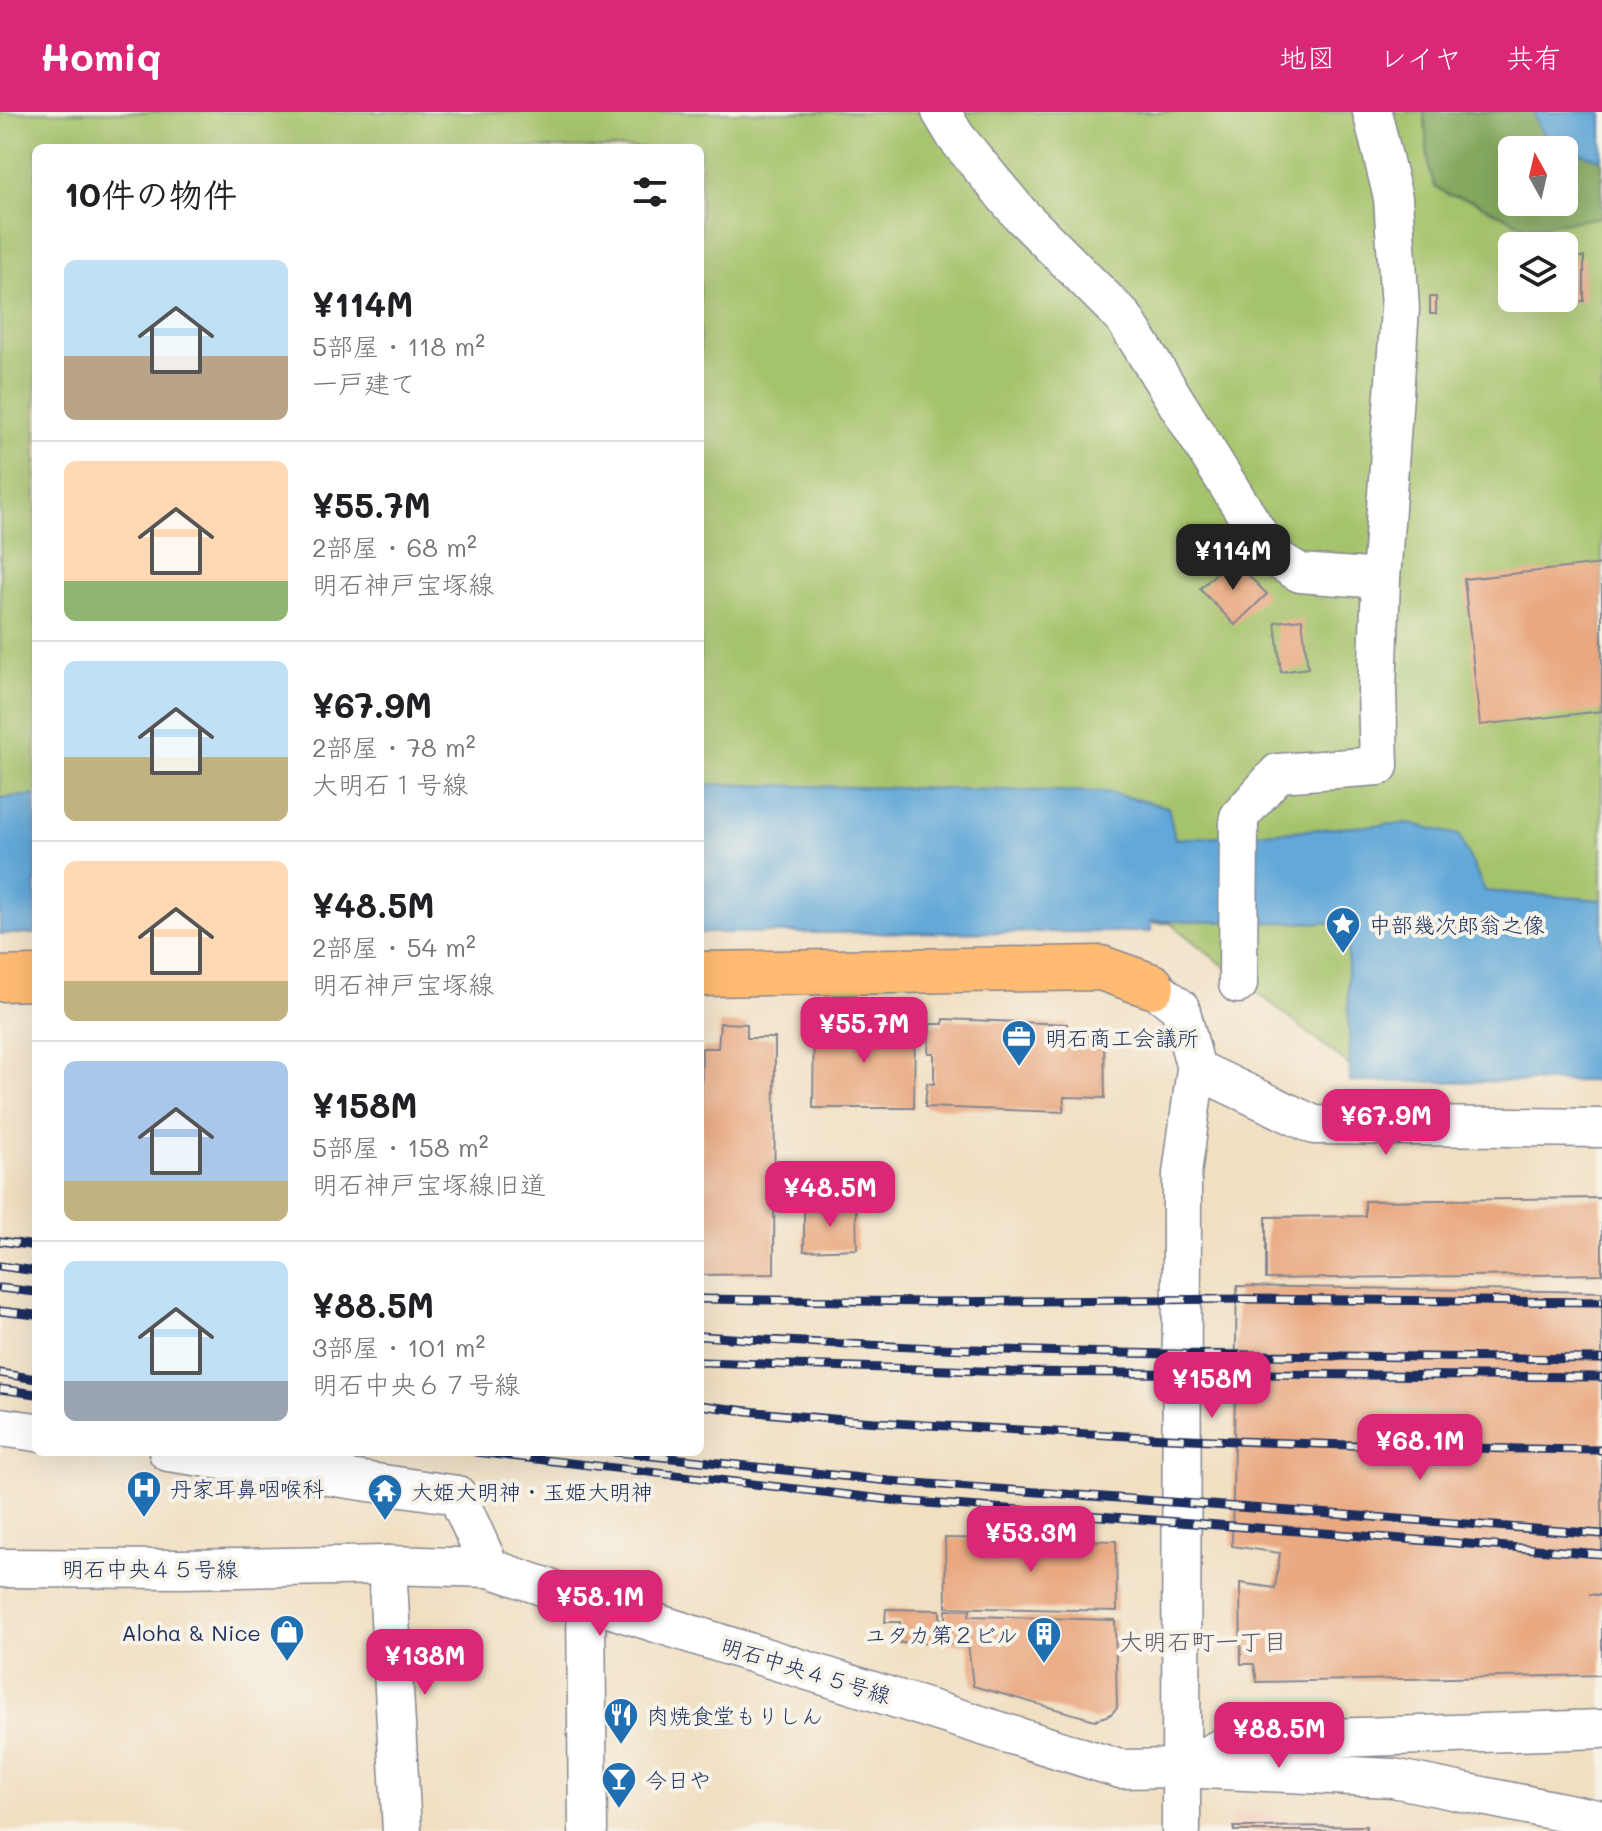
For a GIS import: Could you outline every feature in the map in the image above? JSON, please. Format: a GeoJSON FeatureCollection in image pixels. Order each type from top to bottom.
{"type":"FeatureCollection","features":[{"type":"Feature","properties":{"kind":"main road"},"geometry":{"type":"LineString","coordinates":[[704,974],[1101,968],[1152,986]]}},
{"type":"Feature","properties":{"kind":"main road"},"geometry":{"type":"LineString","coordinates":[[0,979],[32,978]]}},
{"type":"Feature","properties":{"kind":"street"},"geometry":{"type":"LineString","coordinates":[[941,112],[956,137],[1019,213],[1124,318],[1272,556],[1300,573],[1381,579]]}},
{"type":"Feature","properties":{"kind":"street"},"geometry":{"type":"LineString","coordinates":[[1238,984],[1239,817],[1278,773],[1379,766],[1377,691],[1381,579],[1400,309],[1393,198],[1372,112]]}},
{"type":"Feature","properties":{"kind":"street"},"geometry":{"type":"LineString","coordinates":[[1152,986],[1180,1008],[1196,1069],[1182,1174],[1181,1831]]}},
{"type":"Feature","properties":{"kind":"street"},"geometry":{"type":"LineString","coordinates":[[1196,1069],[1314,1125],[1602,1128]]}},
{"type":"Feature","properties":{"kind":"street"},"geometry":{"type":"LineString","coordinates":[[0,1427],[32,1431]]}},
{"type":"Feature","properties":{"kind":"street"},"geometry":{"type":"LineString","coordinates":[[195,1456],[457,1495],[490,1568]]}},
{"type":"Feature","properties":{"kind":"street"},"geometry":{"type":"LineString","coordinates":[[387,1565],[402,1831]]}},
{"type":"Feature","properties":{"kind":"street","name":"明石中央４５号線"},"geometry":{"type":"LineString","coordinates":[[0,1568],[182,1569],[387,1565],[490,1568],[1120,1769],[1181,1768],[1393,1778],[1602,1820]]}},
{"type":"Feature","properties":{"kind":"street"},"geometry":{"type":"LineString","coordinates":[[586,1601],[588,1831]]}},
{"type":"Feature","properties":{"kind":"street"},"geometry":{"type":"LineString","coordinates":[[1181,1768],[1229,1744],[1242,1741],[1602,1729]]}},
{"type":"Feature","properties":{"kind":"street"},"geometry":{"type":"LineString","coordinates":[[1478,1796],[1463,1779],[1462,1768],[1469,1753],[1495,1731]]}},
{"type":"Feature","properties":{"kind":"shaded area"},"geometry":{"type":"Polygon","coordinates":[[[1231,1813],[1447,1828],[1464,1831],[1231,1831],[1231,1813]]]}},
{"type":"Feature","properties":{"kind":"green space"},"geometry":{"type":"Polygon","coordinates":[[[0,112],[1602,112],[1602,1070],[1355,1070],[1170,923],[704,924],[704,144],[32,144],[32,926],[0,926],[0,112]]]}},
{"type":"Feature","properties":{"kind":"green space"},"geometry":{"type":"Polygon","coordinates":[[[1424,112],[1602,112],[1602,217],[1528,228],[1504,216],[1578,216],[1578,136],[1498,136],[1498,213],[1435,187],[1429,168],[1424,112]]]}},
{"type":"Feature","properties":{"kind":"water"},"geometry":{"type":"Polygon","coordinates":[[[1534,112],[1602,112],[1602,160],[1578,152],[1578,136],[1548,136],[1537,123],[1534,112]]]}},
{"type":"Feature","properties":{"kind":"water"},"geometry":{"type":"Polygon","coordinates":[[[704,784],[1106,792],[1168,807],[1175,839],[1408,823],[1459,835],[1485,891],[1602,900],[1602,1081],[1350,1082],[1347,923],[1151,921],[1151,932],[704,933],[704,784]]]}},
{"type":"Feature","properties":{"kind":"water"},"geometry":{"type":"Polygon","coordinates":[[[32,795],[32,934],[0,934],[0,798],[32,795]]]}},
{"type":"Feature","properties":{"kind":"building"},"geometry":{"type":"Polygon","coordinates":[[[1578,257],[1584,257],[1584,301],[1578,301],[1578,257]]]}},
{"type":"Feature","properties":{"kind":"building"},"geometry":{"type":"Polygon","coordinates":[[[1430,297],[1436,297],[1436,314],[1430,314],[1430,297]]]}},
{"type":"Feature","properties":{"kind":"building"},"geometry":{"type":"Polygon","coordinates":[[[1231,558],[1267,594],[1235,625],[1200,589],[1231,558]]]}},
{"type":"Feature","properties":{"kind":"building"},"geometry":{"type":"Polygon","coordinates":[[[1602,564],[1602,711],[1480,725],[1464,579],[1602,564]]]}},
{"type":"Feature","properties":{"kind":"building"},"geometry":{"type":"Polygon","coordinates":[[[1302,619],[1308,668],[1281,672],[1275,622],[1302,619]]]}},
{"type":"Feature","properties":{"kind":"building","name":"明石商工会議所"},"geometry":{"type":"Polygon","coordinates":[[[944,1019],[1067,1024],[1066,1036],[1104,1036],[1105,1098],[1064,1097],[1063,1112],[925,1107],[927,1083],[934,1084],[934,1053],[928,1053],[930,1024],[943,1024],[944,1019]]]}},
{"type":"Feature","properties":{"kind":"building"},"geometry":{"type":"Polygon","coordinates":[[[915,1021],[914,1108],[813,1108],[814,1022],[915,1021]]]}},
{"type":"Feature","properties":{"kind":"building"},"geometry":{"type":"Polygon","coordinates":[[[720,1023],[747,1024],[747,1038],[775,1038],[774,1274],[704,1275],[704,1048],[718,1048],[720,1023]]]}},
{"type":"Feature","properties":{"kind":"building"},"geometry":{"type":"Polygon","coordinates":[[[1602,1198],[1602,1274],[1266,1279],[1266,1217],[1365,1216],[1365,1201],[1602,1198]]]}},
{"type":"Feature","properties":{"kind":"building"},"geometry":{"type":"Polygon","coordinates":[[[856,1207],[857,1249],[804,1251],[804,1208],[856,1207]]]}},
{"type":"Feature","properties":{"kind":"building"},"geometry":{"type":"Polygon","coordinates":[[[1237,1286],[1602,1292],[1602,1595],[1589,1594],[1602,1596],[1602,1675],[1257,1682],[1254,1664],[1241,1664],[1240,1583],[1275,1588],[1280,1553],[1232,1546],[1237,1286]]]}},
{"type":"Feature","properties":{"kind":"building"},"geometry":{"type":"Polygon","coordinates":[[[945,1538],[1116,1541],[1117,1611],[946,1607],[945,1538]]]}},
{"type":"Feature","properties":{"kind":"building"},"geometry":{"type":"Polygon","coordinates":[[[886,1609],[940,1610],[941,1643],[900,1643],[900,1622],[885,1622],[886,1609]]]}},
{"type":"Feature","properties":{"kind":"building","name":"ユタカ第２ビル"},"geometry":{"type":"Polygon","coordinates":[[[946,1610],[970,1610],[969,1616],[1115,1620],[1117,1708],[1110,1715],[1095,1720],[973,1686],[968,1644],[946,1643],[946,1610]]]}},
{"type":"Feature","properties":{"kind":"building"},"geometry":{"type":"Polygon","coordinates":[[[1366,1826],[1366,1831],[1234,1831],[1234,1827],[1366,1826]]]}},
{"type":"Feature","properties":{"kind":"railway"},"geometry":{"type":"LineString","coordinates":[[0,1241],[32,1245]]}},
{"type":"Feature","properties":{"kind":"railway"},"geometry":{"type":"LineString","coordinates":[[0,1266],[32,1270]]}},
{"type":"Feature","properties":{"kind":"railway"},"geometry":{"type":"LineString","coordinates":[[0,1288],[32,1292]]}},
{"type":"Feature","properties":{"kind":"railway"},"geometry":{"type":"LineString","coordinates":[[704,1299],[1602,1302]]}},
{"type":"Feature","properties":{"kind":"railway"},"geometry":{"type":"LineString","coordinates":[[0,1311],[32,1315]]}},
{"type":"Feature","properties":{"kind":"railway"},"geometry":{"type":"LineString","coordinates":[[704,1336],[1038,1351],[1602,1359]]}},
{"type":"Feature","properties":{"kind":"railway"},"geometry":{"type":"LineString","coordinates":[[704,1362],[1011,1372],[1602,1377]]}},
{"type":"Feature","properties":{"kind":"railway"},"geometry":{"type":"LineString","coordinates":[[0,1373],[32,1378]]}},
{"type":"Feature","properties":{"kind":"railway"},"geometry":{"type":"LineString","coordinates":[[0,1389],[32,1393]]}},
{"type":"Feature","properties":{"kind":"railway"},"geometry":{"type":"LineString","coordinates":[[704,1405],[860,1421],[1166,1438],[1602,1450]]}},
{"type":"Feature","properties":{"kind":"railway"},"geometry":{"type":"LineString","coordinates":[[511,1456],[900,1501],[1602,1554]]}},
{"type":"Feature","properties":{"kind":"railway"},"geometry":{"type":"LineString","coordinates":[[653,1456],[889,1481],[1602,1534]]}},
{"type":"Feature","properties":{"kind":"place","name":"中部幾次郎翁之像"},"geometry":{"type":"Point","coordinates":[1343,955]}},
{"type":"Feature","properties":{"kind":"place","name":"明石商工会議所"},"geometry":{"type":"Point","coordinates":[1019,1068]}},
{"type":"Feature","properties":{"kind":"place","name":"丹家耳鼻咽喉科"},"geometry":{"type":"Point","coordinates":[144,1519]}},
{"type":"Feature","properties":{"kind":"place","name":"大姫大明神・玉姫大明神"},"geometry":{"type":"Point","coordinates":[385,1522]}},
{"type":"Feature","properties":{"kind":"place","name":"Aloha & Nice"},"geometry":{"type":"Point","coordinates":[287,1663]}},
{"type":"Feature","properties":{"kind":"place","name":"ユタカ第２ビル"},"geometry":{"type":"Point","coordinates":[1044,1665]}},
{"type":"Feature","properties":{"kind":"place","name":"肉焼食堂もりしん"},"geometry":{"type":"Point","coordinates":[621,1746]}},
{"type":"Feature","properties":{"kind":"place","name":"今日や"},"geometry":{"type":"Point","coordinates":[619,1810]}},
{"type":"Feature","properties":{"kind":"district","name":"大明石町一丁目"},"geometry":{"type":"Point","coordinates":[1203,1640]}}]}
